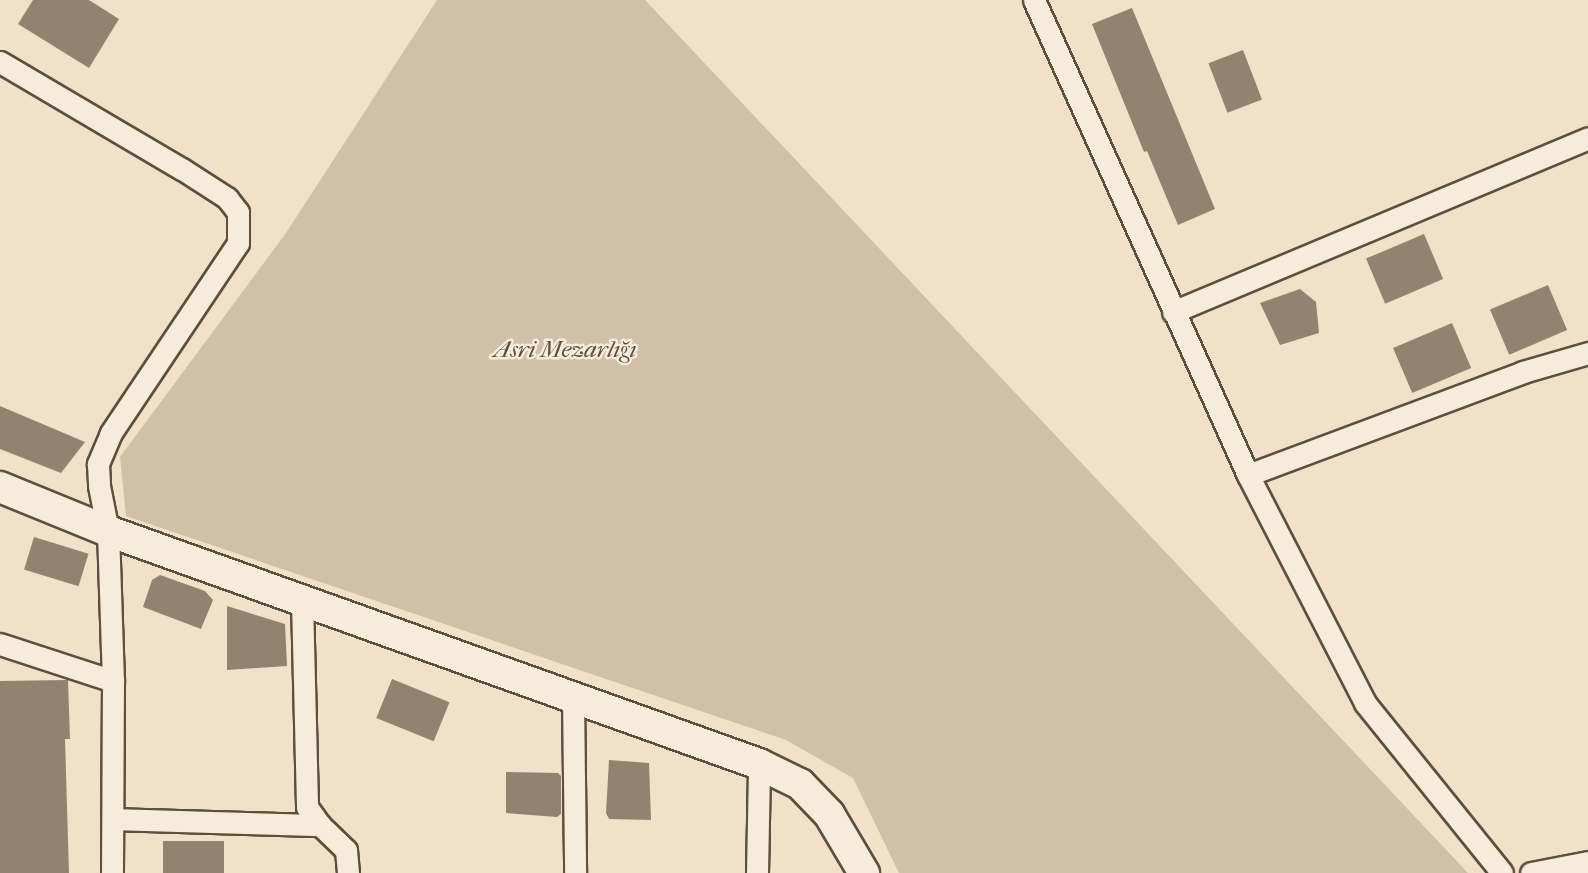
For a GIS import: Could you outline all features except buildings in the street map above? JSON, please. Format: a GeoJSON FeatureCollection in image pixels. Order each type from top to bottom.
{"type":"FeatureCollection","features":[{"type":"Feature","properties":{"kind":"street"},"geometry":{"type":"LineString","coordinates":[[1034,0],[1248,475],[1365,703],[1502,873]]}},
{"type":"Feature","properties":{"kind":"street"},"geometry":{"type":"LineString","coordinates":[[0,62],[182,169],[227,198],[238,212],[238,243],[111,433],[98,464],[99,486],[108,531],[113,681],[112,873]]}},
{"type":"Feature","properties":{"kind":"street"},"geometry":{"type":"LineString","coordinates":[[1173,312],[1588,138]]}},
{"type":"Feature","properties":{"kind":"street"},"geometry":{"type":"LineString","coordinates":[[1248,475],[1523,372],[1588,353]]}},
{"type":"Feature","properties":{"kind":"street"},"geometry":{"type":"LineString","coordinates":[[0,487],[108,531],[759,764],[800,784],[828,814],[864,873]]}},
{"type":"Feature","properties":{"kind":"street"},"geometry":{"type":"LineString","coordinates":[[302,600],[307,807],[320,825],[346,850],[348,873]]}},
{"type":"Feature","properties":{"kind":"street"},"geometry":{"type":"LineString","coordinates":[[0,644],[113,681]]}},
{"type":"Feature","properties":{"kind":"street"},"geometry":{"type":"LineString","coordinates":[[573,697],[575,873]]}},
{"type":"Feature","properties":{"kind":"street"},"geometry":{"type":"LineString","coordinates":[[757,873],[759,764]]}},
{"type":"Feature","properties":{"kind":"street"},"geometry":{"type":"LineString","coordinates":[[113,819],[320,825]]}},
{"type":"Feature","properties":{"kind":"street"},"geometry":{"type":"LineString","coordinates":[[1531,873],[1588,862]]}},
{"type":"Feature","properties":{"kind":"green space","name":"Asri Mezarlığı"},"geometry":{"type":"Polygon","coordinates":[[[437,0],[645,0],[1468,873],[899,873],[853,778],[786,740],[126,516],[120,457],[286,233],[437,0]]]}}]}
